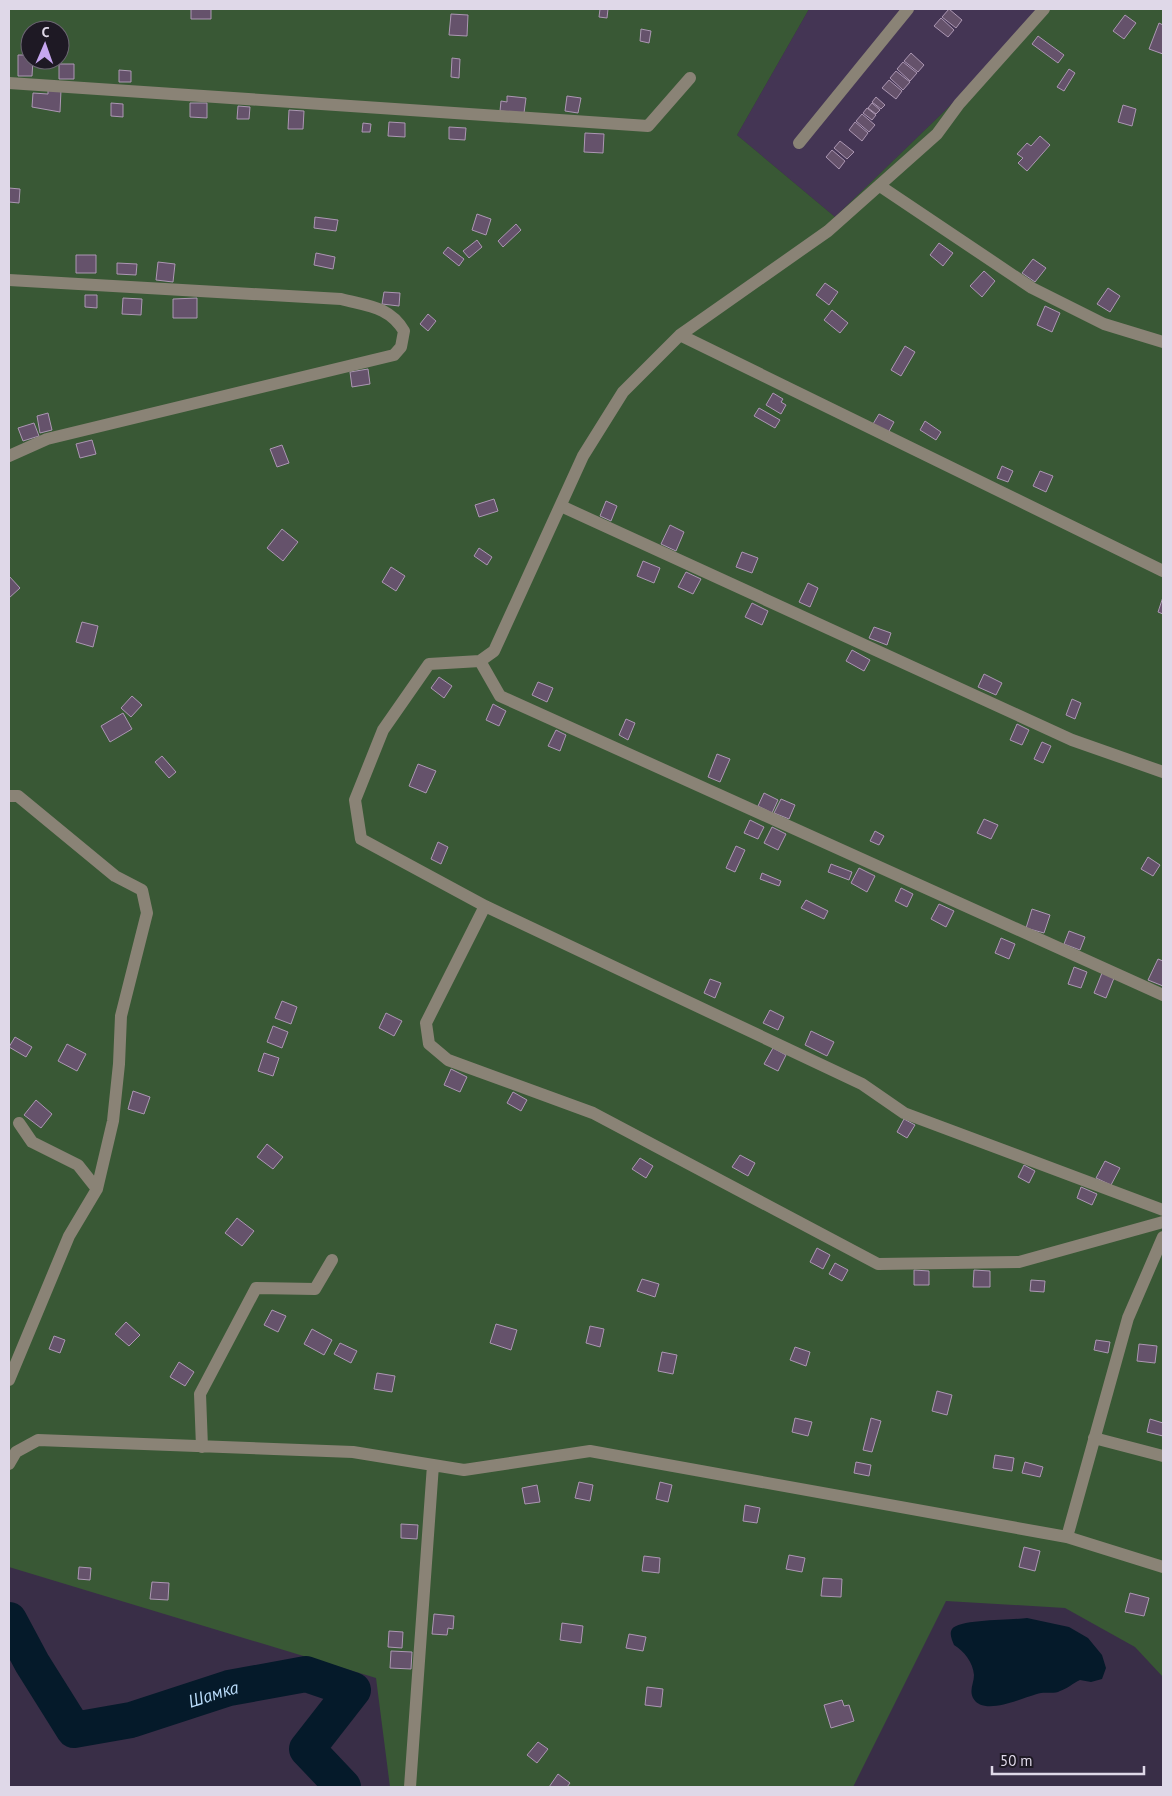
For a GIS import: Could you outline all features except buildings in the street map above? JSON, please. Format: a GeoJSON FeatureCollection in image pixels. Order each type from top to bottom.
{"type":"FeatureCollection","features":[{"type":"Feature","properties":{"kind":"lane"},"geometry":{"type":"LineString","coordinates":[[799,142],[908,9]]}},
{"type":"Feature","properties":{"kind":"lane"},"geometry":{"type":"LineString","coordinates":[[1044,9],[959,104],[937,134],[880,186],[828,231],[680,335],[623,392],[583,456],[494,651],[480,661],[429,664],[383,730],[355,800],[361,839],[485,906],[862,1084],[904,1113],[1163,1210]]}},
{"type":"Feature","properties":{"kind":"lane"},"geometry":{"type":"LineString","coordinates":[[9,82],[648,126],[690,78]]}},
{"type":"Feature","properties":{"kind":"lane"},"geometry":{"type":"LineString","coordinates":[[880,186],[1032,288],[1104,324],[1163,342]]}},
{"type":"Feature","properties":{"kind":"lane"},"geometry":{"type":"LineString","coordinates":[[9,280],[341,299],[384,312],[396,318],[404,331],[401,347],[394,355],[47,439],[9,456]]}},
{"type":"Feature","properties":{"kind":"lane"},"geometry":{"type":"LineString","coordinates":[[680,335],[1163,570]]}},
{"type":"Feature","properties":{"kind":"lane"},"geometry":{"type":"LineString","coordinates":[[561,506],[1072,740],[1163,772]]}},
{"type":"Feature","properties":{"kind":"lane"},"geometry":{"type":"LineString","coordinates":[[480,661],[500,696],[1163,995]]}},
{"type":"Feature","properties":{"kind":"lane"},"geometry":{"type":"LineString","coordinates":[[9,796],[18,796],[115,876],[142,890],[147,913],[121,1016],[120,1064],[113,1121],[97,1189],[69,1236],[9,1380]]}},
{"type":"Feature","properties":{"kind":"lane"},"geometry":{"type":"LineString","coordinates":[[485,906],[426,1023],[430,1044],[448,1060],[593,1114],[878,1264],[1019,1262],[1163,1222]]}},
{"type":"Feature","properties":{"kind":"lane"},"geometry":{"type":"LineString","coordinates":[[19,1123],[32,1142],[78,1165],[97,1189]]}},
{"type":"Feature","properties":{"kind":"lane"},"geometry":{"type":"LineString","coordinates":[[1068,1537],[1128,1318],[1163,1237]]}},
{"type":"Feature","properties":{"kind":"lane"},"geometry":{"type":"LineString","coordinates":[[202,1446],[200,1394],[256,1288],[315,1289],[332,1260]]}},
{"type":"Feature","properties":{"kind":"lane"},"geometry":{"type":"LineString","coordinates":[[1094,1438],[1163,1456]]}},
{"type":"Feature","properties":{"kind":"lane"},"geometry":{"type":"LineString","coordinates":[[9,1464],[16,1452],[38,1440],[353,1452],[464,1470],[590,1451],[1068,1537],[1163,1568]]}},
{"type":"Feature","properties":{"kind":"lane"},"geometry":{"type":"LineString","coordinates":[[410,1787],[433,1465]]}},
{"type":"Feature","properties":{"kind":"shaded area"},"geometry":{"type":"Polygon","coordinates":[[[809,9],[1050,9],[835,217],[737,135],[809,9]]]}},
{"type":"Feature","properties":{"kind":"green space"},"geometry":{"type":"Polygon","coordinates":[[[9,9],[809,9],[737,135],[835,217],[1050,9],[1163,9],[1163,1677],[1135,1647],[1065,1608],[946,1601],[853,1787],[390,1787],[376,1678],[9,1567],[9,9]]]}},
{"type":"Feature","properties":{"kind":"water"},"geometry":{"type":"Polygon","coordinates":[[[1027,1618],[1069,1627],[1088,1638],[1102,1655],[1106,1668],[1102,1679],[1091,1682],[1080,1680],[1058,1692],[1041,1693],[1005,1704],[986,1706],[978,1704],[972,1695],[974,1675],[972,1666],[961,1650],[954,1645],[951,1635],[952,1629],[965,1623],[1027,1618]]]}},
{"type":"Feature","properties":{"kind":"waterway","name":"Шамка"},"geometry":{"type":"LineString","coordinates":[[9,1620],[32,1663],[74,1730],[131,1720],[229,1688],[306,1674],[353,1690],[307,1749],[343,1787]]}}]}
